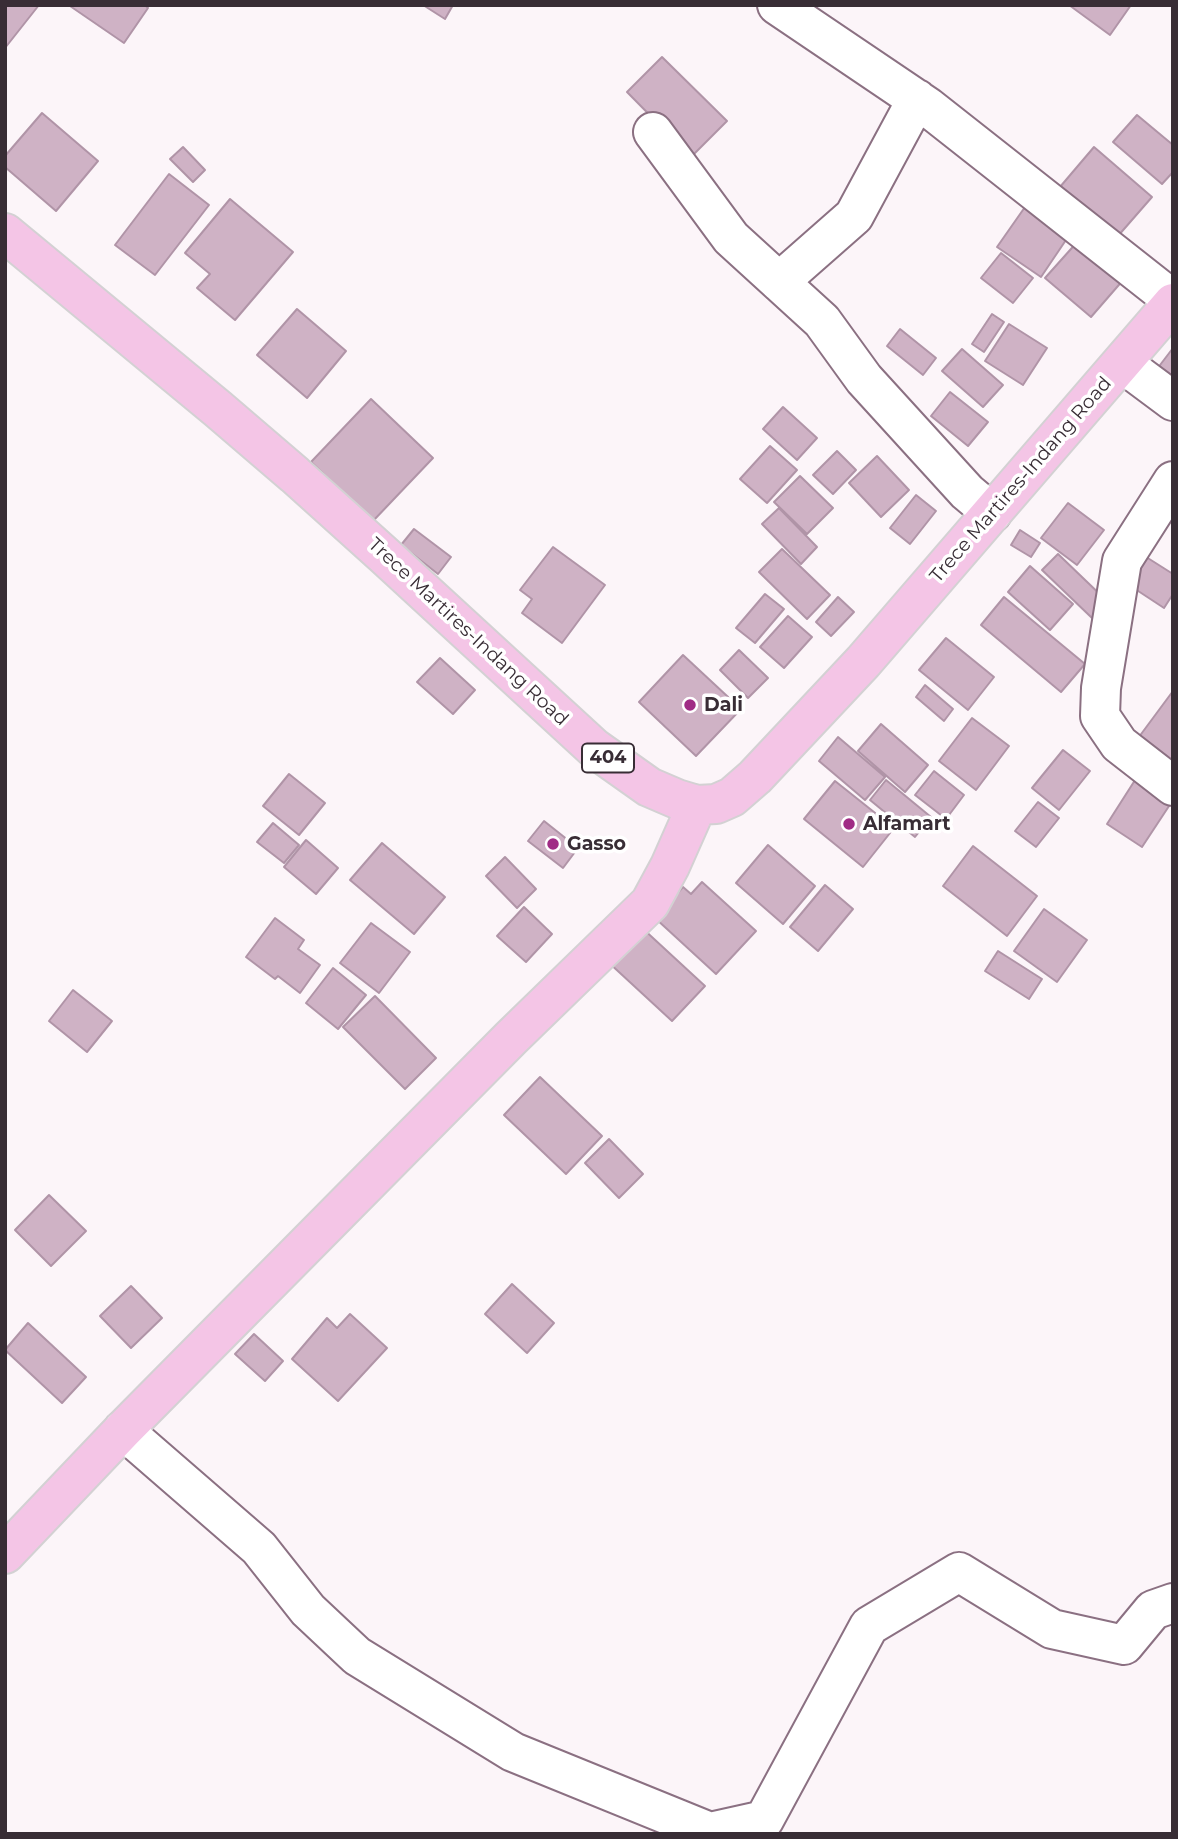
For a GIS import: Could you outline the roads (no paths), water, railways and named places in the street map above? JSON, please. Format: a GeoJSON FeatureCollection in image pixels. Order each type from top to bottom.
{"type":"FeatureCollection","features":[{"type":"Feature","properties":{"kind":"main road","name":"Trece Martires-Indang Road"},"geometry":{"type":"LineString","coordinates":[[5,233],[295,475],[594,748],[649,788],[697,805],[716,804],[732,797],[755,778],[863,663],[1173,302]]}},
{"type":"Feature","properties":{"kind":"main road"},"geometry":{"type":"LineString","coordinates":[[5,1553],[511,1038],[650,903],[697,805]]}},
{"type":"Feature","properties":{"kind":"street"},"geometry":{"type":"LineString","coordinates":[[777,5],[917,99],[1173,302]]}},
{"type":"Feature","properties":{"kind":"street"},"geometry":{"type":"LineString","coordinates":[[779,282],[854,216],[917,99]]}},
{"type":"Feature","properties":{"kind":"street"},"geometry":{"type":"LineString","coordinates":[[653,132],[731,238],[822,321],[864,379],[967,492],[992,513]]}},
{"type":"Feature","properties":{"kind":"street"},"geometry":{"type":"LineString","coordinates":[[1122,363],[1173,401]]}},
{"type":"Feature","properties":{"kind":"street"},"geometry":{"type":"LineString","coordinates":[[1173,481],[1122,561],[1101,688],[1100,716],[1119,744],[1173,786]]}},
{"type":"Feature","properties":{"kind":"street"},"geometry":{"type":"LineString","coordinates":[[123,1430],[242,1531],[259,1548],[308,1611],[357,1656],[513,1752],[710,1833],[764,1820],[869,1626],[958,1572],[1052,1629],[1124,1645],[1153,1609],[1173,1603]]}},
{"type":"Feature","properties":{"kind":"place","name":"Dali"},"geometry":{"type":"Point","coordinates":[690,705]}},
{"type":"Feature","properties":{"kind":"place","name":"Alfamart"},"geometry":{"type":"Point","coordinates":[849,824]}},
{"type":"Feature","properties":{"kind":"place","name":"Gasso"},"geometry":{"type":"Point","coordinates":[553,844]}}]}
